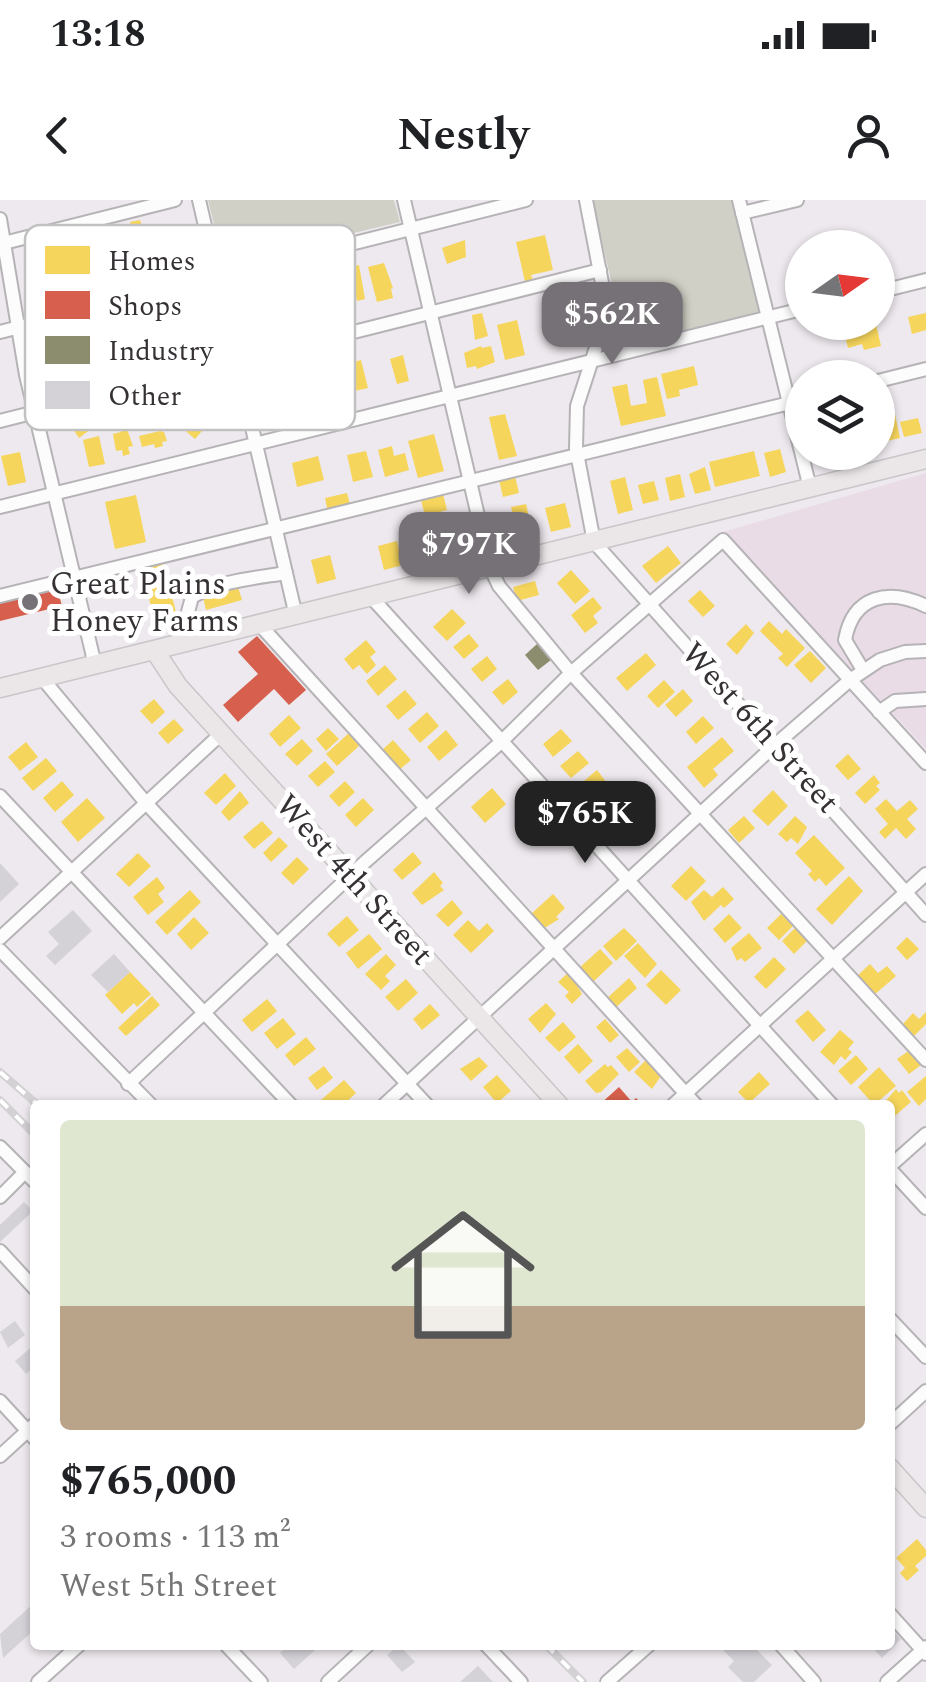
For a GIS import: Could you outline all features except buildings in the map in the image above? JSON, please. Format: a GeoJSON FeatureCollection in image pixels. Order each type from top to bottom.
{"type":"FeatureCollection","features":[{"type":"Feature","properties":{"kind":"main road"},"geometry":{"type":"LineString","coordinates":[[0,688],[926,460]]}},
{"type":"Feature","properties":{"kind":"main road","name":"West 4th Street"},"geometry":{"type":"LineString","coordinates":[[154,651],[178,686],[554,1100]]}},
{"type":"Feature","properties":{"kind":"main road"},"geometry":{"type":"LineString","coordinates":[[895,1474],[926,1508]]}},
{"type":"Feature","properties":{"kind":"street"},"geometry":{"type":"LineString","coordinates":[[77,225],[175,200]]}},
{"type":"Feature","properties":{"kind":"street"},"geometry":{"type":"LineString","coordinates":[[198,200],[204,225]]}},
{"type":"Feature","properties":{"kind":"street"},"geometry":{"type":"LineString","coordinates":[[404,200],[490,567],[499,586],[571,672],[926,1060]]}},
{"type":"Feature","properties":{"kind":"street"},"geometry":{"type":"LineString","coordinates":[[355,243],[526,200]]}},
{"type":"Feature","properties":{"kind":"street"},"geometry":{"type":"LineString","coordinates":[[586,200],[600,270],[600,332],[577,406],[578,457],[594,542]]}},
{"type":"Feature","properties":{"kind":"street"},"geometry":{"type":"LineString","coordinates":[[785,396],[741,207],[796,200]]}},
{"type":"Feature","properties":{"kind":"street"},"geometry":{"type":"LineString","coordinates":[[0,219],[25,363]]}},
{"type":"Feature","properties":{"kind":"street"},"geometry":{"type":"LineString","coordinates":[[355,332],[600,270]]}},
{"type":"Feature","properties":{"kind":"street"},"geometry":{"type":"LineString","coordinates":[[895,288],[926,280]]}},
{"type":"Feature","properties":{"kind":"street"},"geometry":{"type":"LineString","coordinates":[[355,422],[785,313]]}},
{"type":"Feature","properties":{"kind":"street"},"geometry":{"type":"LineString","coordinates":[[0,332],[25,326]]}},
{"type":"Feature","properties":{"kind":"street"},"geometry":{"type":"LineString","coordinates":[[895,377],[926,369]]}},
{"type":"Feature","properties":{"kind":"street"},"geometry":{"type":"LineString","coordinates":[[0,596],[785,405]]}},
{"type":"Feature","properties":{"kind":"street"},"geometry":{"type":"LineString","coordinates":[[0,421],[25,415]]}},
{"type":"Feature","properties":{"kind":"street"},"geometry":{"type":"LineString","coordinates":[[39,430],[95,666]]}},
{"type":"Feature","properties":{"kind":"street"},"geometry":{"type":"LineString","coordinates":[[252,430],[296,616]]}},
{"type":"Feature","properties":{"kind":"street"},"geometry":{"type":"LineString","coordinates":[[0,507],[321,430]]}},
{"type":"Feature","properties":{"kind":"street"},"geometry":{"type":"LineString","coordinates":[[805,470],[810,488]]}},
{"type":"Feature","properties":{"kind":"street"},"geometry":{"type":"LineString","coordinates":[[128,1084],[350,876],[500,743],[571,672],[723,540],[926,763]]}},
{"type":"Feature","properties":{"kind":"street","name":"West 6th Street"},"geometry":{"type":"LineString","coordinates":[[594,542],[926,914]]}},
{"type":"Feature","properties":{"kind":"street"},"geometry":{"type":"LineString","coordinates":[[195,641],[188,612],[192,598],[202,591],[286,574]]}},
{"type":"Feature","properties":{"kind":"street"},"geometry":{"type":"LineString","coordinates":[[863,670],[846,640],[853,616],[861,607],[897,595],[926,606]]}},
{"type":"Feature","properties":{"kind":"street"},"geometry":{"type":"LineString","coordinates":[[372,598],[827,1100]]}},
{"type":"Feature","properties":{"kind":"street"},"geometry":{"type":"LineString","coordinates":[[260,625],[691,1100]]}},
{"type":"Feature","properties":{"kind":"street"},"geometry":{"type":"LineString","coordinates":[[390,1100],[850,680],[897,654],[926,651]]}},
{"type":"Feature","properties":{"kind":"street"},"geometry":{"type":"LineString","coordinates":[[42,678],[146,804],[423,1100]]}},
{"type":"Feature","properties":{"kind":"street"},"geometry":{"type":"LineString","coordinates":[[879,712],[895,701],[926,699]]}},
{"type":"Feature","properties":{"kind":"street"},"geometry":{"type":"LineString","coordinates":[[0,938],[221,734]]}},
{"type":"Feature","properties":{"kind":"street"},"geometry":{"type":"LineString","coordinates":[[1,799],[74,871],[285,1100]]}},
{"type":"Feature","properties":{"kind":"street"},"geometry":{"type":"LineString","coordinates":[[679,1100],[926,874]]}},
{"type":"Feature","properties":{"kind":"street"},"geometry":{"type":"LineString","coordinates":[[0,950],[146,1100]]}},
{"type":"Feature","properties":{"kind":"street"},"geometry":{"type":"LineString","coordinates":[[895,1162],[926,1134]]}},
{"type":"Feature","properties":{"kind":"street"},"geometry":{"type":"LineString","coordinates":[[0,1147],[30,1177],[0,1197]]}},
{"type":"Feature","properties":{"kind":"street"},"geometry":{"type":"LineString","coordinates":[[895,1173],[926,1208]]}},
{"type":"Feature","properties":{"kind":"street"},"geometry":{"type":"LineString","coordinates":[[0,1252],[30,1283]]}},
{"type":"Feature","properties":{"kind":"street"},"geometry":{"type":"LineString","coordinates":[[895,1324],[926,1358]]}},
{"type":"Feature","properties":{"kind":"street"},"geometry":{"type":"LineString","coordinates":[[895,1419],[926,1390]]}},
{"type":"Feature","properties":{"kind":"street"},"geometry":{"type":"LineString","coordinates":[[0,1401],[30,1430]]}},
{"type":"Feature","properties":{"kind":"street"},"geometry":{"type":"LineString","coordinates":[[0,1456],[30,1434]]}},
{"type":"Feature","properties":{"kind":"street"},"geometry":{"type":"LineString","coordinates":[[887,1682],[925,1650],[895,1619]]}},
{"type":"Feature","properties":{"kind":"street"},"geometry":{"type":"LineString","coordinates":[[38,1682],[73,1650]]}},
{"type":"Feature","properties":{"kind":"street"},"geometry":{"type":"LineString","coordinates":[[231,1650],[261,1682]]}},
{"type":"Feature","properties":{"kind":"street"},"geometry":{"type":"LineString","coordinates":[[328,1682],[363,1650]]}},
{"type":"Feature","properties":{"kind":"street"},"geometry":{"type":"LineString","coordinates":[[491,1650],[522,1682]]}},
{"type":"Feature","properties":{"kind":"street"},"geometry":{"type":"LineString","coordinates":[[607,1682],[643,1650]]}},
{"type":"Feature","properties":{"kind":"street"},"geometry":{"type":"LineString","coordinates":[[785,1650],[814,1682]]}},
{"type":"Feature","properties":{"kind":"shaded area"},"geometry":{"type":"Polygon","coordinates":[[[208,200],[394,200],[400,222],[355,233],[355,225],[214,225],[208,200]]]}},
{"type":"Feature","properties":{"kind":"shaded area"},"geometry":{"type":"Polygon","coordinates":[[[592,200],[733,200],[761,313],[623,347],[612,334],[615,297],[592,200]]]}},
{"type":"Feature","properties":{"kind":"shaded area"},"geometry":{"type":"Polygon","coordinates":[[[926,473],[926,749],[723,532],[926,473]]]}},
{"type":"Feature","properties":{"kind":"railway"},"geometry":{"type":"LineString","coordinates":[[0,1072],[32,1100]]}},
{"type":"Feature","properties":{"kind":"railway"},"geometry":{"type":"LineString","coordinates":[[0,1100],[30,1130]]}},
{"type":"Feature","properties":{"kind":"railway"},"geometry":{"type":"LineString","coordinates":[[551,1650],[583,1682]]}},
{"type":"Feature","properties":{"kind":"place","name":"Great Plains Honey Farms"},"geometry":{"type":"Point","coordinates":[30,602]}}]}
